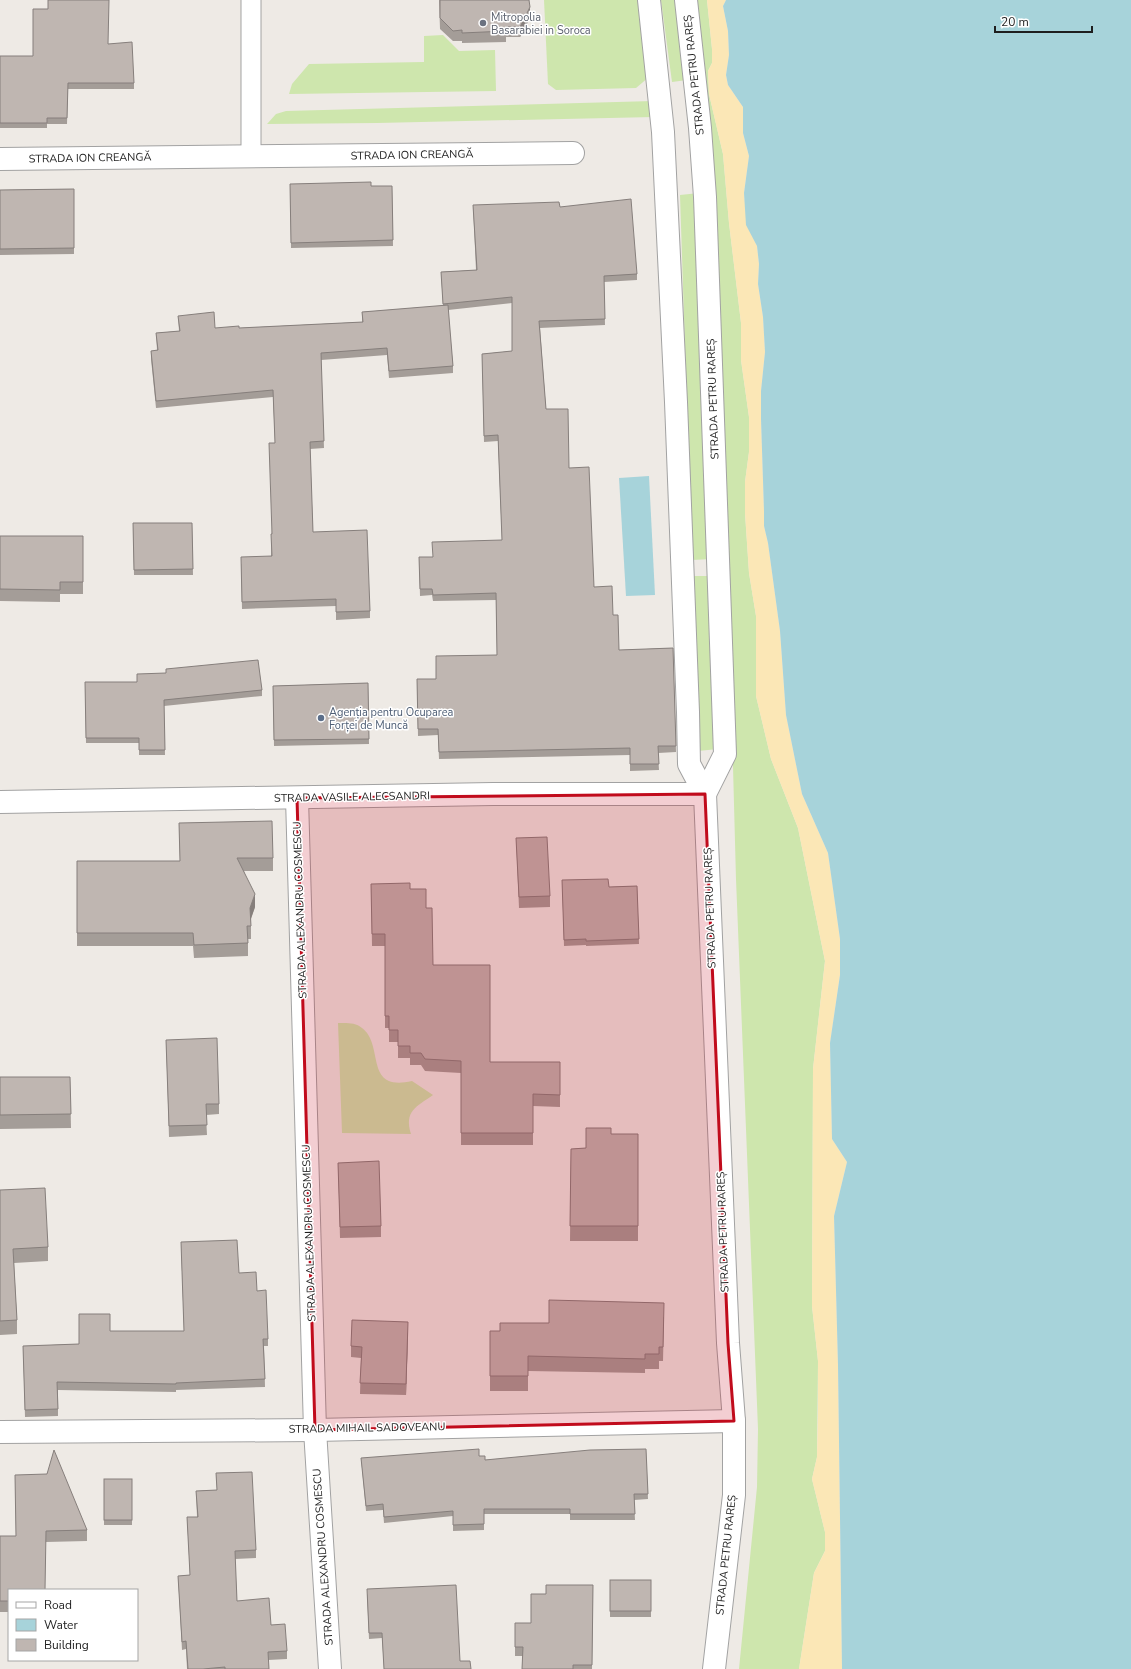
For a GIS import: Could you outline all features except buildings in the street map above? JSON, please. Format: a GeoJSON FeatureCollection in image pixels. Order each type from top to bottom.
{"type":"FeatureCollection","features":[{"type":"Feature","properties":{"kind":"street","name":"STRADA PETRU RAREȘ"},"geometry":{"type":"LineString","coordinates":[[649,0],[663,132],[688,712],[688,764],[705,794],[727,1335],[734,1420],[734,1495],[714,1669]]}},
{"type":"Feature","properties":{"kind":"street","name":"STRADA PETRU RAREȘ"},"geometry":{"type":"LineString","coordinates":[[686,0],[700,121],[705,197],[724,754],[705,794]]}},
{"type":"Feature","properties":{"kind":"street","name":"STRADA ION CREANGĂ"},"geometry":{"type":"LineString","coordinates":[[0,159],[573,153]]}},
{"type":"Feature","properties":{"kind":"street","name":"STRADA VASILE ALECSANDRI"},"geometry":{"type":"LineString","coordinates":[[0,802],[501,794],[705,794]]}},
{"type":"Feature","properties":{"kind":"street","name":"STRADA ALEXANDRU COSMESCU"},"geometry":{"type":"LineString","coordinates":[[296,798],[315,1430],[330,1669]]}},
{"type":"Feature","properties":{"kind":"street","name":"STRADA MIHAIL SADOVEANU"},"geometry":{"type":"LineString","coordinates":[[0,1432],[315,1430],[734,1420]]}},
{"type":"Feature","properties":{"kind":"lane"},"geometry":{"type":"LineString","coordinates":[[250,0],[251,157]]}},
{"type":"Feature","properties":{"kind":"highlighted area"},"geometry":{"type":"Polygon","coordinates":[[[705,794],[728,1343],[734,1421],[315,1430],[297,798],[705,794]]]}},
{"type":"Feature","properties":{"kind":"green space"},"geometry":{"type":"Polygon","coordinates":[[[544,0],[640,0],[649,77],[636,88],[556,90],[548,84],[544,0]]]}},
{"type":"Feature","properties":{"kind":"green space"},"geometry":{"type":"Polygon","coordinates":[[[661,0],[677,0],[687,80],[672,82],[661,0]]]}},
{"type":"Feature","properties":{"kind":"green space"},"geometry":{"type":"Polygon","coordinates":[[[694,0],[707,0],[712,49],[712,63],[708,71],[709,94],[723,154],[729,223],[741,323],[741,360],[749,417],[749,452],[745,482],[745,513],[749,573],[756,616],[756,696],[771,759],[798,828],[825,961],[813,1069],[812,1306],[818,1361],[817,1457],[812,1479],[825,1532],[825,1551],[814,1573],[799,1669],[739,1669],[757,1487],[758,1429],[736,879],[728,579],[694,0]]]}},
{"type":"Feature","properties":{"kind":"green space"},"geometry":{"type":"Polygon","coordinates":[[[443,35],[459,51],[495,50],[496,91],[289,94],[292,84],[309,64],[424,62],[424,36],[443,35]]]}},
{"type":"Feature","properties":{"kind":"green space"},"geometry":{"type":"Polygon","coordinates":[[[653,101],[654,117],[267,124],[276,114],[286,111],[653,101]]]}},
{"type":"Feature","properties":{"kind":"green space"},"geometry":{"type":"Polygon","coordinates":[[[699,193],[712,559],[692,560],[680,195],[699,193]]]}},
{"type":"Feature","properties":{"kind":"green space"},"geometry":{"type":"Polygon","coordinates":[[[693,576],[712,576],[718,749],[698,751],[693,576]]]}},
{"type":"Feature","properties":{"kind":"green space"},"geometry":{"type":"Polygon","coordinates":[[[338,1023],[350,1023],[356,1025],[362,1028],[369,1036],[373,1045],[377,1065],[381,1074],[387,1080],[397,1083],[412,1081],[433,1095],[413,1110],[410,1115],[409,1126],[411,1134],[342,1133],[338,1023]]]}},
{"type":"Feature","properties":{"kind":"sand"},"geometry":{"type":"Polygon","coordinates":[[[707,0],[726,0],[723,6],[728,31],[729,55],[726,75],[728,85],[743,107],[743,133],[749,156],[744,193],[747,225],[757,246],[759,264],[758,284],[763,317],[765,352],[761,391],[764,526],[768,543],[780,631],[786,715],[802,794],[828,853],[840,939],[840,975],[830,1043],[832,1139],[847,1162],[834,1216],[838,1365],[842,1669],[799,1669],[814,1573],[825,1551],[825,1532],[812,1479],[817,1457],[818,1361],[812,1306],[813,1069],[825,961],[798,828],[771,759],[756,696],[756,616],[749,573],[745,513],[745,482],[749,452],[749,417],[741,360],[741,323],[729,223],[723,154],[709,94],[708,71],[712,63],[712,49],[707,0]]]}},
{"type":"Feature","properties":{"kind":"water"},"geometry":{"type":"Polygon","coordinates":[[[726,0],[1131,0],[1131,1669],[842,1669],[838,1365],[834,1216],[847,1162],[832,1139],[830,1043],[840,975],[840,939],[828,853],[802,794],[786,715],[780,631],[768,543],[764,526],[761,391],[765,352],[763,317],[758,284],[759,264],[757,246],[746,225],[744,193],[749,156],[743,133],[743,107],[728,85],[726,75],[729,55],[728,31],[723,6],[726,0]]]}},
{"type":"Feature","properties":{"kind":"water"},"geometry":{"type":"Polygon","coordinates":[[[649,476],[655,595],[626,596],[619,478],[649,476]]]}},
{"type":"Feature","properties":{"kind":"place","name":"Mitropolia Basarabiei in Soroca"},"geometry":{"type":"Point","coordinates":[483,23]}},
{"type":"Feature","properties":{"kind":"place","name":"Agenția pentru Ocuparea Forței de Muncă"},"geometry":{"type":"Point","coordinates":[321,718]}}]}
